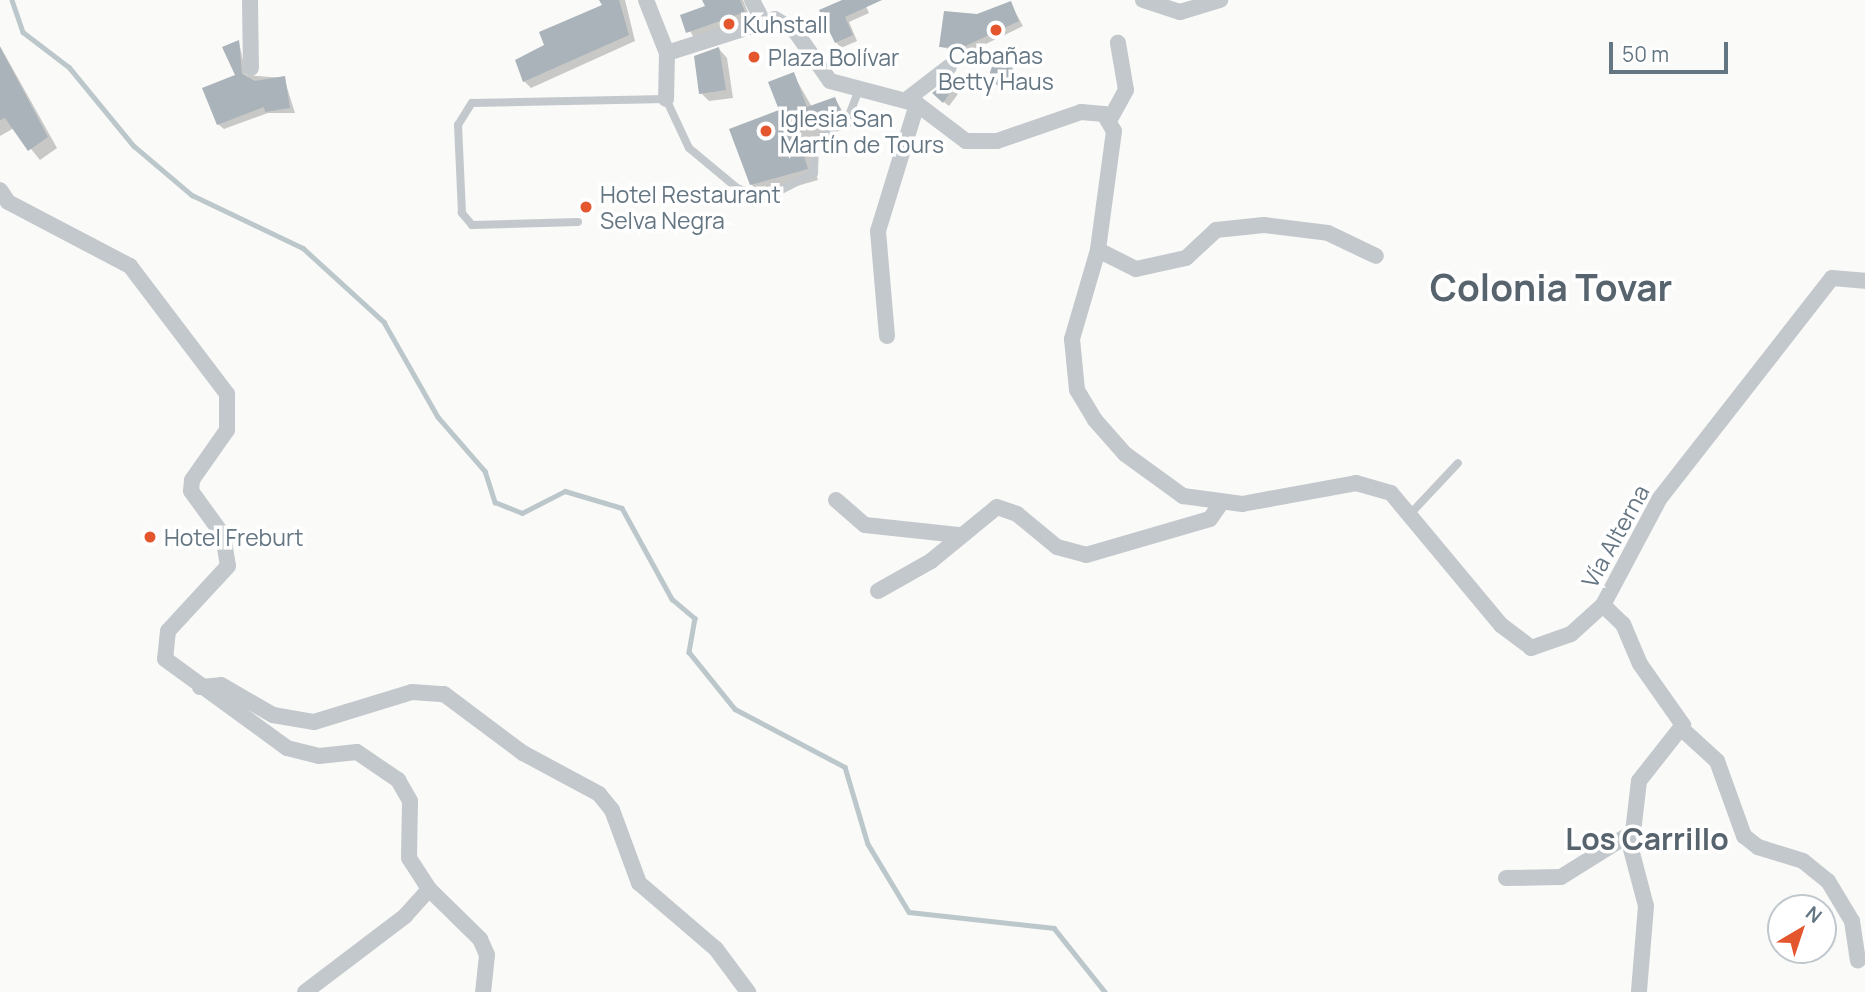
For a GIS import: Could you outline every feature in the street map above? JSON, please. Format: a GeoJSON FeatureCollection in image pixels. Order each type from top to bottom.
{"type":"FeatureCollection","features":[{"type":"Feature","properties":{"kind":"street"},"geometry":{"type":"LineString","coordinates":[[250,0],[251,68]]}},
{"type":"Feature","properties":{"kind":"street"},"geometry":{"type":"LineString","coordinates":[[646,0],[667,53],[666,99]]}},
{"type":"Feature","properties":{"kind":"street"},"geometry":{"type":"LineString","coordinates":[[752,0],[763,22]]}},
{"type":"Feature","properties":{"kind":"street"},"geometry":{"type":"LineString","coordinates":[[1143,0],[1180,12],[1220,0]]}},
{"type":"Feature","properties":{"kind":"street"},"geometry":{"type":"LineString","coordinates":[[667,53],[763,22],[785,23],[830,80],[858,92],[912,102],[966,141],[984,143],[1081,112],[1110,119]]}},
{"type":"Feature","properties":{"kind":"street"},"geometry":{"type":"LineString","coordinates":[[878,591],[931,561],[991,509],[1004,508],[1057,547],[1092,555],[1210,519],[1221,503],[1183,496],[1154,480],[1095,420],[1077,390],[1076,309],[1098,250],[1114,131],[1110,119],[1126,90],[1118,43]]}},
{"type":"Feature","properties":{"kind":"street"},"geometry":{"type":"LineString","coordinates":[[887,335],[878,231],[912,102],[949,67]]}},
{"type":"Feature","properties":{"kind":"street"},"geometry":{"type":"LineString","coordinates":[[0,190],[8,202],[130,266],[226,394],[227,430],[192,480],[191,491],[223,535],[228,566],[168,631],[165,659],[200,687],[288,748],[319,756],[357,752],[378,762],[410,801],[409,858],[429,889],[480,939],[487,955],[483,992]]}},
{"type":"Feature","properties":{"kind":"street"},"geometry":{"type":"LineString","coordinates":[[1098,250],[1127,268],[1142,268],[1186,258],[1216,230],[1234,225],[1328,233],[1377,256]]}},
{"type":"Feature","properties":{"kind":"street","name":"Vía Alterna"},"geometry":{"type":"LineString","coordinates":[[1221,503],[1356,483],[1391,493],[1412,512],[1517,642],[1551,645],[1603,605],[1660,498],[1777,340],[1832,278],[1865,281]]}},
{"type":"Feature","properties":{"kind":"street"},"geometry":{"type":"LineString","coordinates":[[836,500],[865,524],[958,535]]}},
{"type":"Feature","properties":{"kind":"street"},"geometry":{"type":"LineString","coordinates":[[1603,605],[1623,624],[1683,730],[1717,761],[1744,836],[1813,867],[1828,881],[1852,921],[1858,961]]}},
{"type":"Feature","properties":{"kind":"street"},"geometry":{"type":"LineString","coordinates":[[200,687],[221,685],[273,715],[314,722],[412,692],[444,694],[513,747],[599,794],[612,810],[632,873],[646,893],[716,949],[748,992]]}},
{"type":"Feature","properties":{"kind":"street"},"geometry":{"type":"LineString","coordinates":[[1639,992],[1646,905],[1633,867],[1633,832],[1643,774],[1683,730]]}},
{"type":"Feature","properties":{"kind":"street"},"geometry":{"type":"LineString","coordinates":[[1506,878],[1561,877],[1633,832]]}},
{"type":"Feature","properties":{"kind":"street"},"geometry":{"type":"LineString","coordinates":[[305,992],[405,916],[429,889]]}},
{"type":"Feature","properties":{"kind":"lane"},"geometry":{"type":"LineString","coordinates":[[578,222],[472,225],[461,213],[458,125],[464,111],[472,103],[666,99],[689,148],[737,188],[766,198],[814,173],[815,142],[848,117],[858,92]]}},
{"type":"Feature","properties":{"kind":"lane"},"geometry":{"type":"LineString","coordinates":[[1412,512],[1458,463]]}},
{"type":"Feature","properties":{"kind":"building"},"geometry":{"type":"Polygon","coordinates":[[[599,0],[619,0],[629,35],[523,82],[515,60],[544,45],[539,32],[602,5],[599,0]]]}},
{"type":"Feature","properties":{"kind":"building"},"geometry":{"type":"Polygon","coordinates":[[[702,0],[740,0],[745,12],[686,33],[680,15],[705,6],[702,0]]]}},
{"type":"Feature","properties":{"kind":"building"},"geometry":{"type":"Polygon","coordinates":[[[842,0],[882,0],[845,17],[853,35],[835,43],[819,10],[842,0]]]}},
{"type":"Feature","properties":{"kind":"building"},"geometry":{"type":"Polygon","coordinates":[[[1011,1],[1019,21],[961,48],[939,47],[944,11],[977,14],[1011,1]]]}},
{"type":"Feature","properties":{"kind":"building"},"geometry":{"type":"Polygon","coordinates":[[[239,40],[242,74],[255,81],[285,76],[290,108],[265,112],[264,107],[217,125],[202,88],[235,75],[222,47],[239,40]]]}},
{"type":"Feature","properties":{"kind":"building"},"geometry":{"type":"Polygon","coordinates":[[[0,47],[48,137],[28,151],[5,118],[0,120],[0,47]]]}},
{"type":"Feature","properties":{"kind":"building"},"geometry":{"type":"Polygon","coordinates":[[[719,47],[726,90],[699,94],[694,56],[719,47]]]}},
{"type":"Feature","properties":{"kind":"building"},"geometry":{"type":"Polygon","coordinates":[[[1002,62],[1010,66],[1014,74],[1010,82],[1002,86],[994,82],[990,74],[994,66],[1002,62]]]}},
{"type":"Feature","properties":{"kind":"building","name":"Iglesia San Martín de Tours"},"geometry":{"type":"Polygon","coordinates":[[[794,72],[807,107],[835,97],[842,114],[797,133],[808,169],[750,185],[729,129],[779,110],[768,82],[794,72]]]}},
{"type":"Feature","properties":{"kind":"building"},"geometry":{"type":"Polygon","coordinates":[[[947,82],[954,87],[943,103],[932,93],[947,82]]]}},
{"type":"Feature","properties":{"kind":"waterway"},"geometry":{"type":"LineString","coordinates":[[12,0],[23,32],[69,67],[134,146],[192,195],[303,248],[384,322],[438,417],[485,471],[495,502],[522,513],[565,491],[622,508],[672,599],[695,618],[689,652],[735,709],[845,767],[868,844],[909,912],[1054,928],[1105,992]]}},
{"type":"Feature","properties":{"kind":"place","name":"Kuhstall"},"geometry":{"type":"Point","coordinates":[729,24]}},
{"type":"Feature","properties":{"kind":"place","name":"Cabañas Betty Haus"},"geometry":{"type":"Point","coordinates":[996,30]}},
{"type":"Feature","properties":{"kind":"place","name":"Plaza Bolívar"},"geometry":{"type":"Point","coordinates":[754,57]}},
{"type":"Feature","properties":{"kind":"place","name":"Iglesia San Martín de Tours"},"geometry":{"type":"Point","coordinates":[766,131]}},
{"type":"Feature","properties":{"kind":"place","name":"Hotel Restaurant Selva Negra"},"geometry":{"type":"Point","coordinates":[586,207]}},
{"type":"Feature","properties":{"kind":"place","name":"Hotel Freburt"},"geometry":{"type":"Point","coordinates":[150,537]}},
{"type":"Feature","properties":{"kind":"district","name":"Colonia Tovar"},"geometry":{"type":"Point","coordinates":[1551,287]}},
{"type":"Feature","properties":{"kind":"district","name":"Los Carrillo"},"geometry":{"type":"Point","coordinates":[1647,839]}}]}
